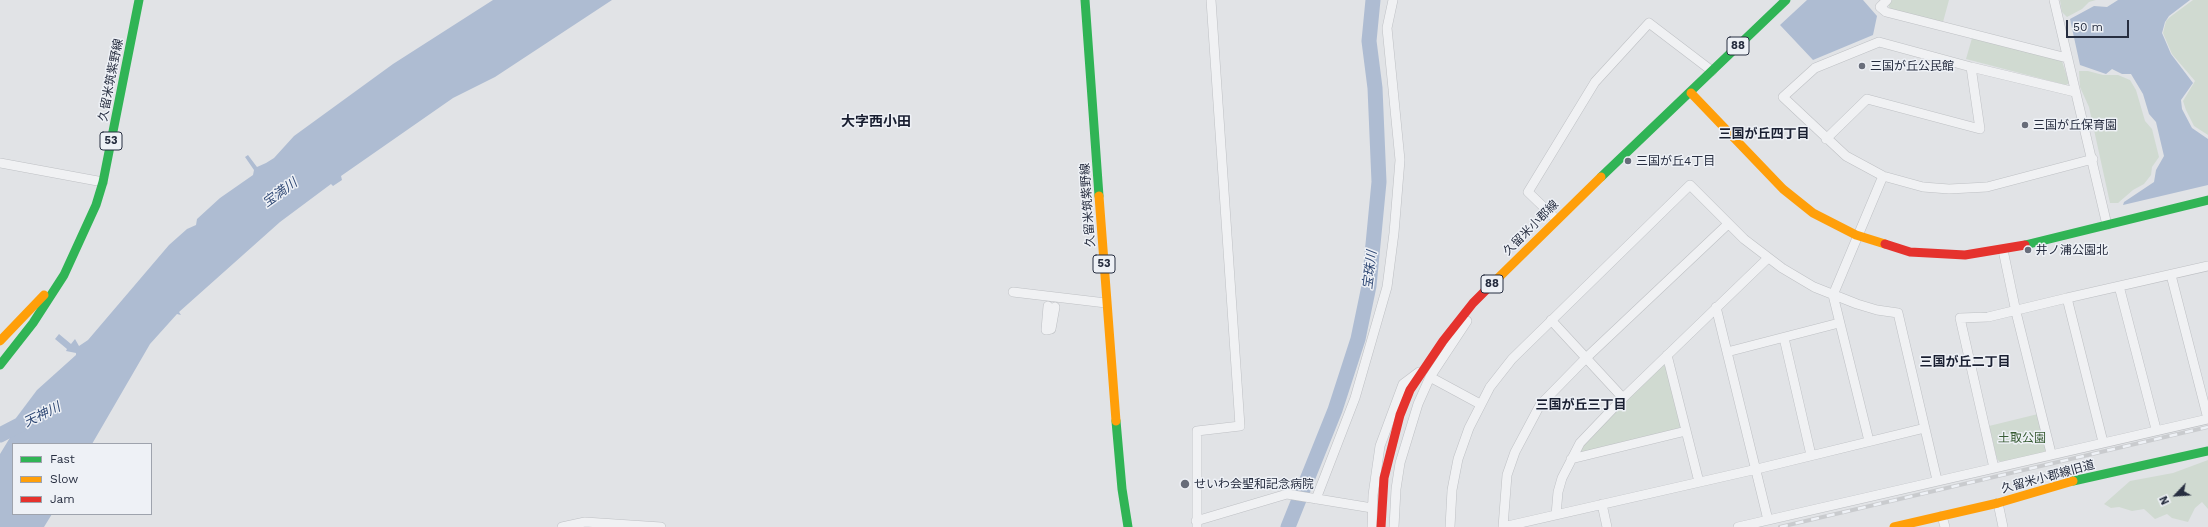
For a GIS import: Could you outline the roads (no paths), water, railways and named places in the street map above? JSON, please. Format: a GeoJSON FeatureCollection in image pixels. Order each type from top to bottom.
{"type":"FeatureCollection","features":[{"type":"Feature","properties":{"kind":"main road","name":"久留米筑紫野線"},"geometry":{"type":"LineString","coordinates":[[0,364],[33,323],[64,275],[84,236],[103,182],[139,0]]}},
{"type":"Feature","properties":{"kind":"main road","name":"久留米筑紫野線"},"geometry":{"type":"LineString","coordinates":[[1085,0],[1106,303],[1122,489],[1128,527]]}},
{"type":"Feature","properties":{"kind":"main road","name":"久留米小郡線"},"geometry":{"type":"LineString","coordinates":[[1381,527],[1384,478],[1390,448],[1400,415],[1410,390],[1424,367],[1446,343],[1473,303],[1556,219],[1691,93],[1786,0]]}},
{"type":"Feature","properties":{"kind":"main road"},"geometry":{"type":"LineString","coordinates":[[1691,93],[1783,189],[1814,213],[1856,235],[1910,252],[1965,255],[2004,250],[2208,200]]}},
{"type":"Feature","properties":{"kind":"main road","name":"久留米筑紫野線"},"geometry":{"type":"LineString","coordinates":[[0,342],[64,275]]}},
{"type":"Feature","properties":{"kind":"main road","name":"久留米小郡線旧道"},"geometry":{"type":"LineString","coordinates":[[1894,527],[1998,503],[2051,486],[2208,451]]}},
{"type":"Feature","properties":{"kind":"street"},"geometry":{"type":"LineString","coordinates":[[1211,0],[1240,426],[1197,431],[1196,524],[1292,494],[1313,499],[1372,508]]}},
{"type":"Feature","properties":{"kind":"street"},"geometry":{"type":"LineString","coordinates":[[1313,499],[1355,398],[1387,287],[1394,233],[1400,160],[1388,28],[1393,0]]}},
{"type":"Feature","properties":{"kind":"street"},"geometry":{"type":"LineString","coordinates":[[1888,0],[1880,7],[1886,12],[2067,58]]}},
{"type":"Feature","properties":{"kind":"street"},"geometry":{"type":"LineString","coordinates":[[2054,0],[2075,92],[2093,159],[2107,225]]}},
{"type":"Feature","properties":{"kind":"street"},"geometry":{"type":"LineString","coordinates":[[1556,219],[1528,192],[1556,144],[1596,82],[1649,23],[1712,71]]}},
{"type":"Feature","properties":{"kind":"street"},"geometry":{"type":"LineString","coordinates":[[2075,92],[1971,67],[1879,42],[1815,68],[1783,97],[1826,140],[1846,156],[1882,176],[1923,187],[1949,189],[1987,187],[2093,159]]}},
{"type":"Feature","properties":{"kind":"street"},"geometry":{"type":"LineString","coordinates":[[1826,140],[1867,99],[1980,129],[1971,67]]}},
{"type":"Feature","properties":{"kind":"street"},"geometry":{"type":"LineString","coordinates":[[0,163],[103,182]]}},
{"type":"Feature","properties":{"kind":"street"},"geometry":{"type":"LineString","coordinates":[[1869,441],[1833,295],[1856,235],[1882,176]]}},
{"type":"Feature","properties":{"kind":"street"},"geometry":{"type":"LineString","coordinates":[[1450,527],[1452,490],[1458,459],[1480,404],[1490,387],[1512,359],[1690,185],[1728,224],[1767,259],[1814,287],[1833,295],[1877,310],[1898,313],[1937,480]]}},
{"type":"Feature","properties":{"kind":"street"},"geometry":{"type":"LineString","coordinates":[[1728,224],[1586,358],[1540,405],[1515,452],[1507,475],[1503,527],[1756,469],[1925,428]]}},
{"type":"Feature","properties":{"kind":"street"},"geometry":{"type":"LineString","coordinates":[[2004,250],[2016,312],[2051,453]]}},
{"type":"Feature","properties":{"kind":"street"},"geometry":{"type":"LineString","coordinates":[[1556,515],[1558,492],[1571,459],[1580,443],[1623,398],[1767,259]]}},
{"type":"Feature","properties":{"kind":"street"},"geometry":{"type":"LineString","coordinates":[[1994,468],[1960,318],[1988,317],[2016,312],[2067,298],[2208,266]]}},
{"type":"Feature","properties":{"kind":"street"},"geometry":{"type":"LineString","coordinates":[[2174,274],[2208,409]]}},
{"type":"Feature","properties":{"kind":"street"},"geometry":{"type":"LineString","coordinates":[[1738,527],[1994,468],[2051,453],[2156,429],[2208,419],[2174,274]]}},
{"type":"Feature","properties":{"kind":"street"},"geometry":{"type":"LineString","coordinates":[[2119,286],[2156,429]]}},
{"type":"Feature","properties":{"kind":"street"},"geometry":{"type":"LineString","coordinates":[[1013,292],[1053,302],[1106,303]]}},
{"type":"Feature","properties":{"kind":"street"},"geometry":{"type":"LineString","coordinates":[[2067,298],[2103,442]]}},
{"type":"Feature","properties":{"kind":"street"},"geometry":{"type":"LineString","coordinates":[[1716,307],[1768,520]]}},
{"type":"Feature","properties":{"kind":"street"},"geometry":{"type":"LineString","coordinates":[[1551,320],[1623,398]]}},
{"type":"Feature","properties":{"kind":"street"},"geometry":{"type":"LineString","coordinates":[[1727,352],[1839,323]]}},
{"type":"Feature","properties":{"kind":"street"},"geometry":{"type":"LineString","coordinates":[[1784,338],[1811,455]]}},
{"type":"Feature","properties":{"kind":"street"},"geometry":{"type":"LineString","coordinates":[[1394,527],[1396,489],[1400,463],[1418,404],[1446,343]]}},
{"type":"Feature","properties":{"kind":"street"},"geometry":{"type":"LineString","coordinates":[[1667,355],[1699,482]]}},
{"type":"Feature","properties":{"kind":"street"},"geometry":{"type":"LineString","coordinates":[[1372,527],[1372,508],[1380,446],[1392,410],[1403,384],[1424,367]]}},
{"type":"Feature","properties":{"kind":"street"},"geometry":{"type":"LineString","coordinates":[[1430,376],[1480,404]]}},
{"type":"Feature","properties":{"kind":"street"},"geometry":{"type":"LineString","coordinates":[[1571,459],[1686,431]]}},
{"type":"Feature","properties":{"kind":"street"},"geometry":{"type":"LineString","coordinates":[[1998,503],[2003,527]]}},
{"type":"Feature","properties":{"kind":"street"},"geometry":{"type":"LineString","coordinates":[[1602,504],[1607,527]]}},
{"type":"Feature","properties":{"kind":"street"},"geometry":{"type":"LineString","coordinates":[[1942,516],[1945,527]]}},
{"type":"Feature","properties":{"kind":"street"},"geometry":{"type":"LineString","coordinates":[[562,527],[585,522],[661,527]]}},
{"type":"Feature","properties":{"kind":"water","name":"宝満川"},"geometry":{"type":"Polygon","coordinates":[[[493,0],[612,0],[495,77],[453,98],[341,176],[342,180],[333,186],[331,184],[280,222],[179,312],[181,315],[177,314],[150,344],[93,443],[12,443],[12,515],[51,515],[44,527],[0,527],[0,454],[11,436],[16,418],[37,390],[76,355],[76,353],[66,351],[67,349],[55,339],[59,334],[71,344],[75,339],[79,346],[88,340],[169,245],[187,229],[196,225],[197,219],[220,198],[253,175],[254,170],[245,157],[248,155],[257,167],[274,158],[294,136],[393,64],[493,0]]]}},
{"type":"Feature","properties":{"kind":"water"},"geometry":{"type":"Polygon","coordinates":[[[1807,0],[1863,0],[1877,16],[1873,35],[1813,60],[1780,25],[1807,0]]]}},
{"type":"Feature","properties":{"kind":"water"},"geometry":{"type":"Polygon","coordinates":[[[2118,0],[2190,0],[2169,16],[2165,22],[2162,33],[2171,54],[2193,83],[2181,100],[2182,109],[2192,128],[2208,139],[2208,185],[2123,205],[2124,202],[2154,182],[2156,170],[2164,156],[2156,122],[2149,114],[2143,94],[2131,74],[2122,74],[2112,69],[2106,74],[2080,65],[2070,19],[2094,6],[2107,7],[2118,0]]]}},
{"type":"Feature","properties":{"kind":"waterway","name":"宝珠川"},"geometry":{"type":"LineString","coordinates":[[1288,527],[1335,410],[1358,339],[1369,286],[1379,182],[1375,88],[1369,41],[1373,0]]}},
{"type":"Feature","properties":{"kind":"waterway","name":"天神川"},"geometry":{"type":"LineString","coordinates":[[0,435],[29,420]]}},
{"type":"Feature","properties":{"kind":"railway"},"geometry":{"type":"LineString","coordinates":[[1780,527],[2208,427]]}},
{"type":"Feature","properties":{"kind":"place","name":"三国が丘公民館"},"geometry":{"type":"Point","coordinates":[1862,66]}},
{"type":"Feature","properties":{"kind":"place","name":"三国が丘保育園"},"geometry":{"type":"Point","coordinates":[2025,125]}},
{"type":"Feature","properties":{"kind":"place","name":"三国が丘4丁目"},"geometry":{"type":"Point","coordinates":[1628,161]}},
{"type":"Feature","properties":{"kind":"place","name":"井ノ浦公園北"},"geometry":{"type":"Point","coordinates":[2028,250]}},
{"type":"Feature","properties":{"kind":"place","name":"せいわ会聖和記念病院"},"geometry":{"type":"Point","coordinates":[1185,484]}},
{"type":"Feature","properties":{"kind":"district","name":"大字西小田"},"geometry":{"type":"Point","coordinates":[876,122]}},
{"type":"Feature","properties":{"kind":"district","name":"三国が丘四丁目"},"geometry":{"type":"Point","coordinates":[1764,134]}},
{"type":"Feature","properties":{"kind":"district","name":"三国が丘二丁目"},"geometry":{"type":"Point","coordinates":[1965,362]}},
{"type":"Feature","properties":{"kind":"district","name":"三国が丘三丁目"},"geometry":{"type":"Point","coordinates":[1581,405]}},
{"type":"Feature","properties":{"kind":"park label","name":"土取公園"},"geometry":{"type":"Point","coordinates":[2022,438]}}]}
